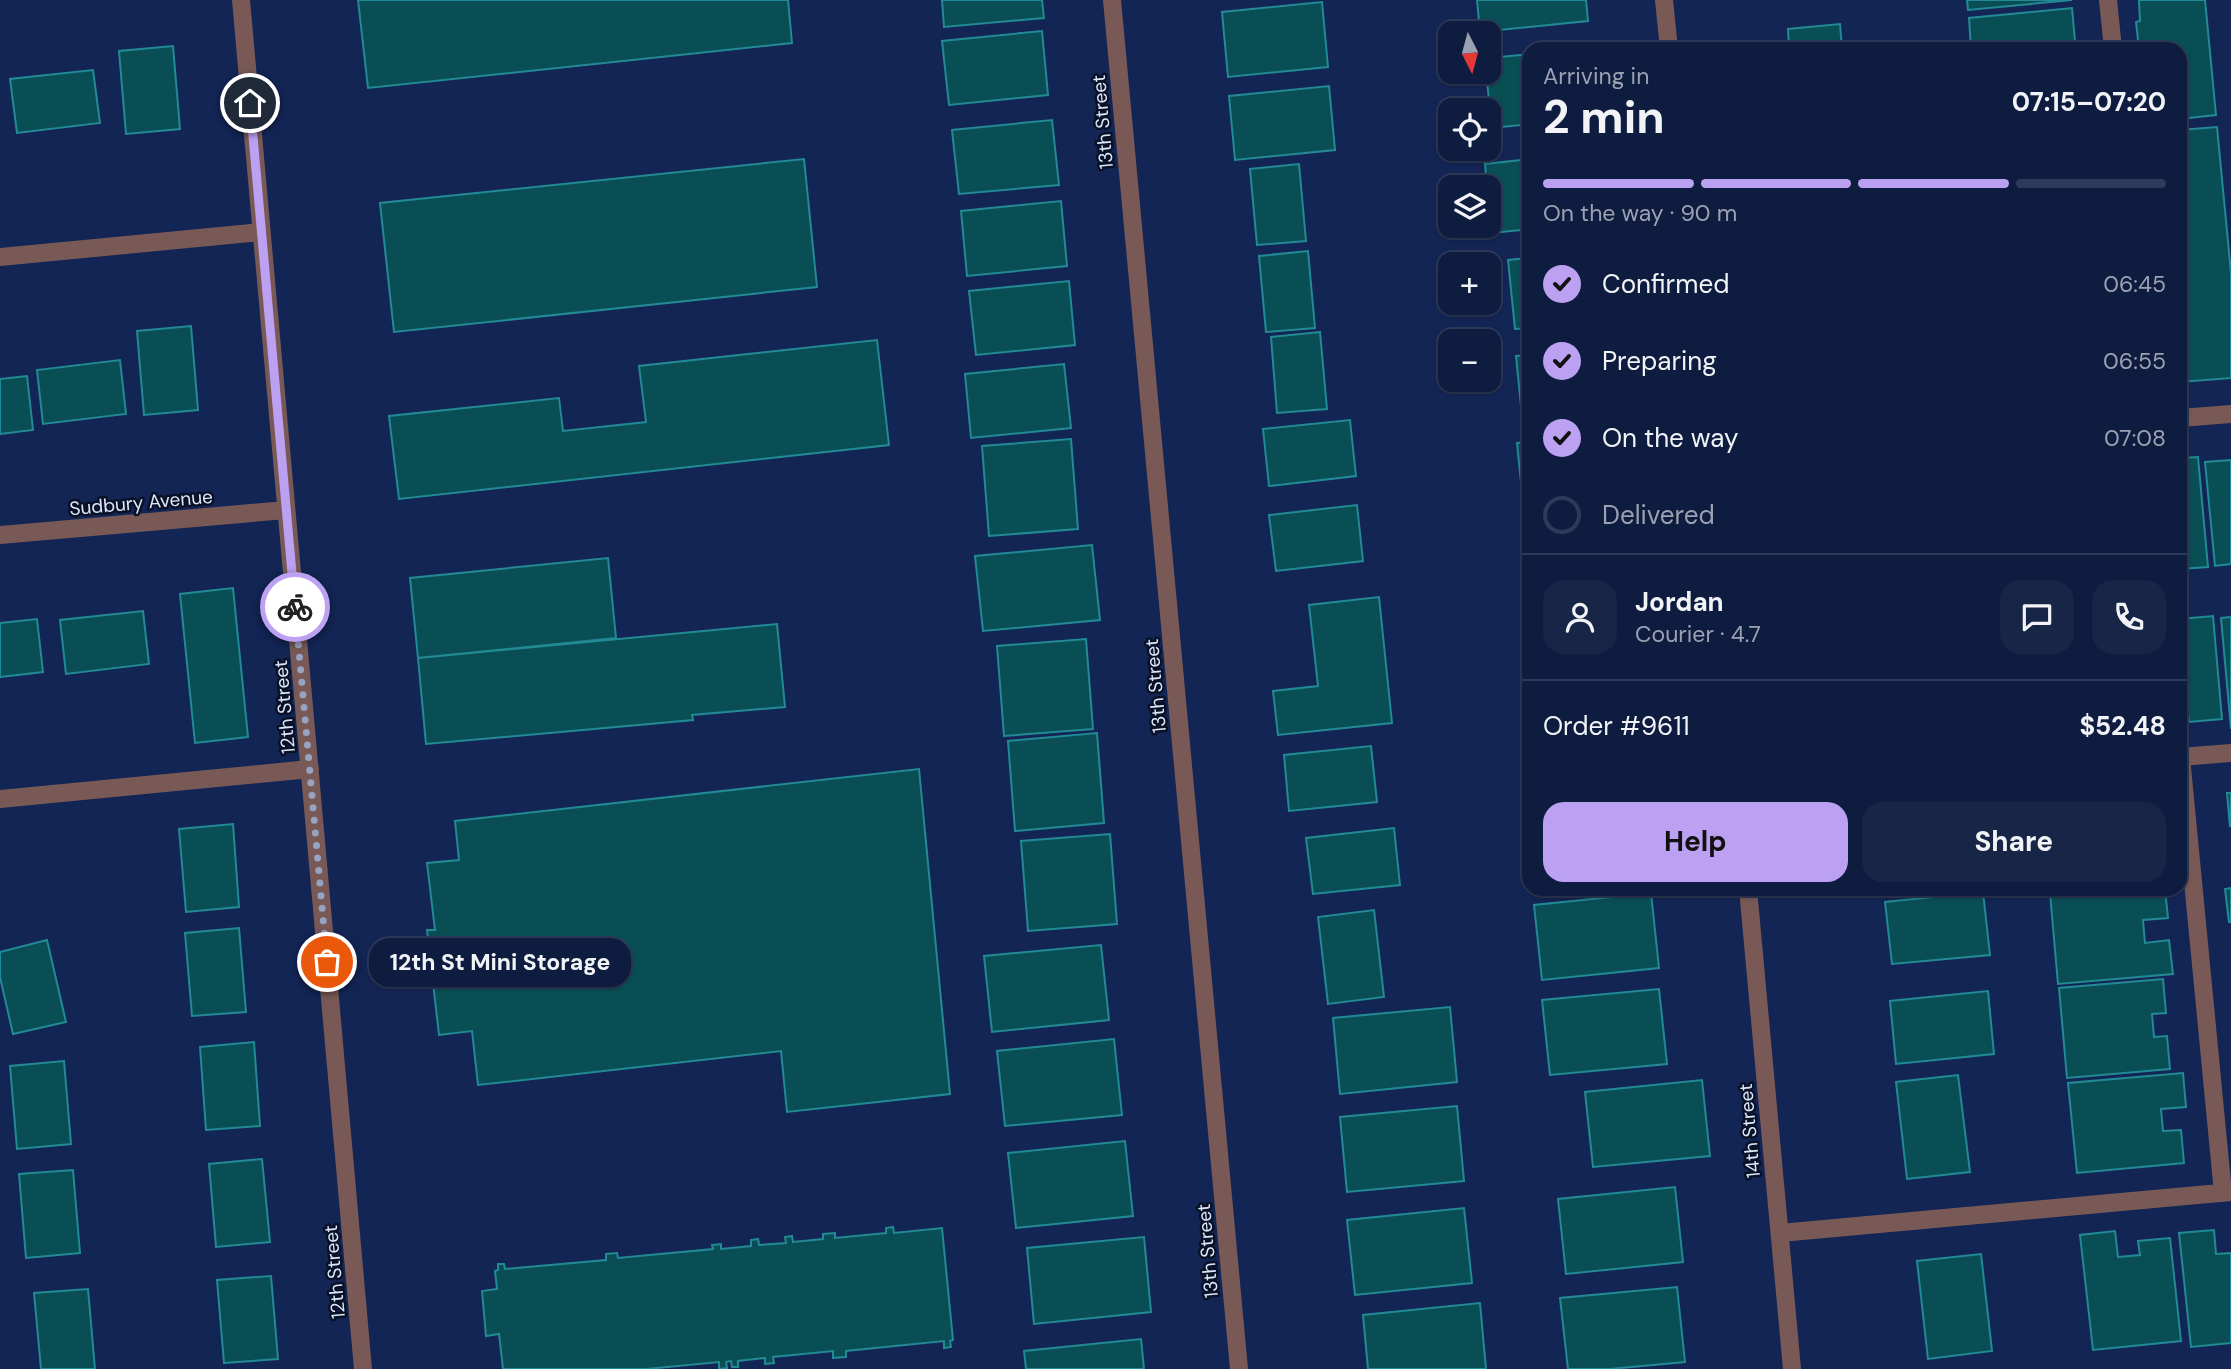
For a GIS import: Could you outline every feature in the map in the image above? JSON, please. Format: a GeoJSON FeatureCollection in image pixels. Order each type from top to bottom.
{"type":"FeatureCollection","features":[{"type":"Feature","properties":{"kind":"street","name":"12th Street"},"geometry":{"type":"LineString","coordinates":[[241,0],[363,1369]]}},
{"type":"Feature","properties":{"kind":"street","name":"13th Street"},"geometry":{"type":"LineString","coordinates":[[1112,0],[1239,1369]]}},
{"type":"Feature","properties":{"kind":"street"},"geometry":{"type":"LineString","coordinates":[[1664,0],[1668,42]]}},
{"type":"Feature","properties":{"kind":"street"},"geometry":{"type":"LineString","coordinates":[[2108,0],[2112,42]]}},
{"type":"Feature","properties":{"kind":"street"},"geometry":{"type":"LineString","coordinates":[[0,257],[261,232]]}},
{"type":"Feature","properties":{"kind":"street"},"geometry":{"type":"LineString","coordinates":[[2187,417],[2231,414]]}},
{"type":"Feature","properties":{"kind":"street","name":"Sudbury Avenue"},"geometry":{"type":"LineString","coordinates":[[0,535],[286,510]]}},
{"type":"Feature","properties":{"kind":"street"},"geometry":{"type":"LineString","coordinates":[[2187,757],[2231,753]]}},
{"type":"Feature","properties":{"kind":"street"},"geometry":{"type":"LineString","coordinates":[[0,799],[310,769]]}},
{"type":"Feature","properties":{"kind":"street"},"geometry":{"type":"LineString","coordinates":[[1780,1233],[2227,1193],[2187,814]]}},
{"type":"Feature","properties":{"kind":"street","name":"14th Street"},"geometry":{"type":"LineString","coordinates":[[1749,896],[1792,1369]]}},
{"type":"Feature","properties":{"kind":"building"},"geometry":{"type":"Polygon","coordinates":[[[358,0],[788,0],[792,43],[368,88],[358,0]]]}},
{"type":"Feature","properties":{"kind":"building"},"geometry":{"type":"Polygon","coordinates":[[[942,0],[1042,0],[1044,18],[944,27],[942,0]]]}},
{"type":"Feature","properties":{"kind":"building"},"geometry":{"type":"Polygon","coordinates":[[[1477,0],[1586,0],[1588,21],[1502,30],[1502,21],[1479,21],[1477,0]]]}},
{"type":"Feature","properties":{"kind":"building"},"geometry":{"type":"Polygon","coordinates":[[[1967,0],[2072,0],[1968,10],[1967,0]]]}},
{"type":"Feature","properties":{"kind":"building"},"geometry":{"type":"Polygon","coordinates":[[[2139,0],[2205,0],[2216,115],[2187,118],[2187,42],[2138,42],[2136,22],[2140,21],[2139,0]]]}},
{"type":"Feature","properties":{"kind":"building"},"geometry":{"type":"Polygon","coordinates":[[[1322,2],[1328,67],[1228,77],[1222,12],[1322,2]]]}},
{"type":"Feature","properties":{"kind":"building"},"geometry":{"type":"Polygon","coordinates":[[[2072,8],[2075,41],[1971,42],[1969,18],[2072,8]]]}},
{"type":"Feature","properties":{"kind":"building"},"geometry":{"type":"Polygon","coordinates":[[[1840,24],[1841,42],[1789,42],[1788,29],[1840,24]]]}},
{"type":"Feature","properties":{"kind":"building"},"geometry":{"type":"Polygon","coordinates":[[[1042,31],[1048,95],[949,105],[942,41],[1042,31]]]}},
{"type":"Feature","properties":{"kind":"building"},"geometry":{"type":"Polygon","coordinates":[[[173,46],[180,129],[126,134],[119,51],[173,46]]]}},
{"type":"Feature","properties":{"kind":"building"},"geometry":{"type":"Polygon","coordinates":[[[1522,55],[1522,125],[1501,127],[1501,98],[1489,98],[1487,84],[1502,84],[1502,57],[1522,55]]]}},
{"type":"Feature","properties":{"kind":"building"},"geometry":{"type":"Polygon","coordinates":[[[93,70],[100,123],[17,133],[10,79],[93,70]]]}},
{"type":"Feature","properties":{"kind":"building"},"geometry":{"type":"Polygon","coordinates":[[[1329,86],[1335,150],[1235,160],[1229,96],[1329,86]]]}},
{"type":"Feature","properties":{"kind":"building"},"geometry":{"type":"Polygon","coordinates":[[[1052,120],[1059,185],[959,194],[952,130],[1052,120]]]}},
{"type":"Feature","properties":{"kind":"building"},"geometry":{"type":"Polygon","coordinates":[[[2217,127],[2231,273],[2231,378],[2187,381],[2187,129],[2217,127]]]}},
{"type":"Feature","properties":{"kind":"building"},"geometry":{"type":"Polygon","coordinates":[[[804,159],[817,287],[394,332],[380,203],[804,159]]]}},
{"type":"Feature","properties":{"kind":"building"},"geometry":{"type":"Polygon","coordinates":[[[1522,160],[1522,230],[1501,232],[1501,175],[1486,175],[1485,164],[1522,160]]]}},
{"type":"Feature","properties":{"kind":"building"},"geometry":{"type":"Polygon","coordinates":[[[1299,164],[1306,241],[1257,245],[1250,169],[1299,164]]]}},
{"type":"Feature","properties":{"kind":"building"},"geometry":{"type":"Polygon","coordinates":[[[1061,201],[1067,266],[967,276],[961,211],[1061,201]]]}},
{"type":"Feature","properties":{"kind":"building"},"geometry":{"type":"Polygon","coordinates":[[[1308,251],[1315,328],[1266,332],[1259,256],[1308,251]]]}},
{"type":"Feature","properties":{"kind":"building"},"geometry":{"type":"Polygon","coordinates":[[[1522,259],[1522,329],[1515,329],[1508,260],[1522,259]]]}},
{"type":"Feature","properties":{"kind":"building"},"geometry":{"type":"Polygon","coordinates":[[[1069,281],[1075,345],[976,355],[969,291],[1069,281]]]}},
{"type":"Feature","properties":{"kind":"building"},"geometry":{"type":"Polygon","coordinates":[[[191,326],[198,410],[144,415],[137,331],[191,326]]]}},
{"type":"Feature","properties":{"kind":"building"},"geometry":{"type":"Polygon","coordinates":[[[1320,332],[1327,409],[1277,413],[1271,337],[1320,332]]]}},
{"type":"Feature","properties":{"kind":"building"},"geometry":{"type":"Polygon","coordinates":[[[877,340],[889,445],[399,499],[389,416],[559,398],[563,431],[646,422],[639,366],[877,340]]]}},
{"type":"Feature","properties":{"kind":"building"},"geometry":{"type":"Polygon","coordinates":[[[1516,356],[1522,356],[1522,416],[1516,356]]]}},
{"type":"Feature","properties":{"kind":"building"},"geometry":{"type":"Polygon","coordinates":[[[120,360],[126,414],[43,424],[37,370],[120,360]]]}},
{"type":"Feature","properties":{"kind":"building"},"geometry":{"type":"Polygon","coordinates":[[[1064,364],[1071,428],[971,438],[965,374],[1064,364]]]}},
{"type":"Feature","properties":{"kind":"building"},"geometry":{"type":"Polygon","coordinates":[[[27,376],[33,430],[0,434],[0,379],[27,376]]]}},
{"type":"Feature","properties":{"kind":"building"},"geometry":{"type":"Polygon","coordinates":[[[1350,420],[1356,476],[1269,486],[1263,429],[1350,420]]]}},
{"type":"Feature","properties":{"kind":"building"},"geometry":{"type":"Polygon","coordinates":[[[1071,439],[1078,529],[989,536],[982,446],[1071,439]]]}},
{"type":"Feature","properties":{"kind":"building"},"geometry":{"type":"Polygon","coordinates":[[[1522,442],[1522,492],[1517,443],[1522,442]]]}},
{"type":"Feature","properties":{"kind":"building"},"geometry":{"type":"Polygon","coordinates":[[[2198,457],[2208,567],[2187,568],[2187,458],[2198,457]]]}},
{"type":"Feature","properties":{"kind":"building"},"geometry":{"type":"Polygon","coordinates":[[[2231,460],[2231,564],[2215,566],[2205,462],[2231,460]]]}},
{"type":"Feature","properties":{"kind":"building"},"geometry":{"type":"Polygon","coordinates":[[[1357,505],[1363,561],[1276,571],[1269,515],[1357,505]]]}},
{"type":"Feature","properties":{"kind":"building"},"geometry":{"type":"Polygon","coordinates":[[[1092,545],[1100,620],[983,631],[975,556],[1092,545]]]}},
{"type":"Feature","properties":{"kind":"building"},"geometry":{"type":"Polygon","coordinates":[[[608,558],[616,638],[418,658],[410,578],[608,558]]]}},
{"type":"Feature","properties":{"kind":"building"},"geometry":{"type":"Polygon","coordinates":[[[233,588],[248,737],[195,743],[180,594],[233,588]]]}},
{"type":"Feature","properties":{"kind":"building"},"geometry":{"type":"Polygon","coordinates":[[[1379,597],[1392,723],[1278,735],[1273,691],[1318,686],[1309,605],[1379,597]]]}},
{"type":"Feature","properties":{"kind":"building"},"geometry":{"type":"Polygon","coordinates":[[[143,611],[149,664],[66,674],[60,620],[143,611]]]}},
{"type":"Feature","properties":{"kind":"building"},"geometry":{"type":"Polygon","coordinates":[[[2213,616],[2222,719],[2189,722],[2187,618],[2213,616]]]}},
{"type":"Feature","properties":{"kind":"building"},"geometry":{"type":"Polygon","coordinates":[[[2231,617],[2231,729],[2221,618],[2231,617]]]}},
{"type":"Feature","properties":{"kind":"building"},"geometry":{"type":"Polygon","coordinates":[[[37,619],[43,672],[0,677],[0,623],[37,619]]]}},
{"type":"Feature","properties":{"kind":"building"},"geometry":{"type":"Polygon","coordinates":[[[777,624],[785,707],[692,715],[693,720],[426,744],[418,658],[777,624]]]}},
{"type":"Feature","properties":{"kind":"building"},"geometry":{"type":"Polygon","coordinates":[[[1086,639],[1093,729],[1004,736],[997,646],[1086,639]]]}},
{"type":"Feature","properties":{"kind":"building"},"geometry":{"type":"Polygon","coordinates":[[[1097,733],[1104,823],[1015,831],[1008,741],[1097,733]]]}},
{"type":"Feature","properties":{"kind":"building"},"geometry":{"type":"Polygon","coordinates":[[[1371,746],[1377,802],[1289,811],[1284,755],[1371,746]]]}},
{"type":"Feature","properties":{"kind":"building"},"geometry":{"type":"Polygon","coordinates":[[[919,769],[950,1094],[787,1112],[781,1051],[478,1085],[472,1031],[439,1035],[427,930],[435,930],[427,863],[459,860],[455,821],[919,769]]]}},
{"type":"Feature","properties":{"kind":"building"},"geometry":{"type":"Polygon","coordinates":[[[2227,793],[2231,793],[2230,827],[2227,793]]]}},
{"type":"Feature","properties":{"kind":"building"},"geometry":{"type":"Polygon","coordinates":[[[233,824],[239,907],[186,912],[179,829],[233,824]]]}},
{"type":"Feature","properties":{"kind":"building"},"geometry":{"type":"Polygon","coordinates":[[[1394,828],[1400,885],[1313,894],[1306,838],[1394,828]]]}},
{"type":"Feature","properties":{"kind":"building"},"geometry":{"type":"Polygon","coordinates":[[[1110,834],[1117,924],[1028,931],[1021,841],[1110,834]]]}},
{"type":"Feature","properties":{"kind":"building"},"geometry":{"type":"Polygon","coordinates":[[[2231,888],[2231,922],[2229,922],[2225,889],[2231,888]]]}},
{"type":"Feature","properties":{"kind":"building"},"geometry":{"type":"Polygon","coordinates":[[[1622,896],[1651,896],[1659,968],[1542,980],[1534,905],[1622,896]]]}},
{"type":"Feature","properties":{"kind":"building"},"geometry":{"type":"Polygon","coordinates":[[[1944,896],[1983,896],[1990,955],[1892,964],[1885,902],[1944,896]]]}},
{"type":"Feature","properties":{"kind":"building"},"geometry":{"type":"Polygon","coordinates":[[[2050,896],[2166,896],[2168,918],[2143,920],[2145,943],[2169,940],[2173,974],[2058,984],[2050,896]]]}},
{"type":"Feature","properties":{"kind":"building"},"geometry":{"type":"Polygon","coordinates":[[[1374,910],[1384,997],[1328,1004],[1318,917],[1374,910]]]}},
{"type":"Feature","properties":{"kind":"building"},"geometry":{"type":"Polygon","coordinates":[[[239,928],[246,1012],[192,1016],[185,933],[239,928]]]}},
{"type":"Feature","properties":{"kind":"building"},"geometry":{"type":"Polygon","coordinates":[[[47,940],[66,1022],[13,1034],[0,977],[0,952],[47,940]]]}},
{"type":"Feature","properties":{"kind":"building"},"geometry":{"type":"Polygon","coordinates":[[[1101,945],[1109,1020],[992,1032],[984,956],[1101,945]]]}},
{"type":"Feature","properties":{"kind":"building"},"geometry":{"type":"Polygon","coordinates":[[[2163,979],[2166,1013],[2152,1014],[2154,1037],[2167,1036],[2170,1069],[2067,1078],[2059,988],[2163,979]]]}},
{"type":"Feature","properties":{"kind":"building"},"geometry":{"type":"Polygon","coordinates":[[[1659,989],[1667,1064],[1550,1075],[1542,1000],[1659,989]]]}},
{"type":"Feature","properties":{"kind":"building"},"geometry":{"type":"Polygon","coordinates":[[[1988,991],[1994,1054],[1896,1064],[1890,1001],[1988,991]]]}},
{"type":"Feature","properties":{"kind":"building"},"geometry":{"type":"Polygon","coordinates":[[[1450,1007],[1457,1082],[1340,1094],[1333,1018],[1450,1007]]]}},
{"type":"Feature","properties":{"kind":"building"},"geometry":{"type":"Polygon","coordinates":[[[1114,1039],[1122,1115],[1005,1126],[997,1051],[1114,1039]]]}},
{"type":"Feature","properties":{"kind":"building"},"geometry":{"type":"Polygon","coordinates":[[[254,1042],[260,1126],[206,1130],[200,1047],[254,1042]]]}},
{"type":"Feature","properties":{"kind":"building"},"geometry":{"type":"Polygon","coordinates":[[[64,1061],[71,1144],[17,1149],[10,1066],[64,1061]]]}},
{"type":"Feature","properties":{"kind":"building"},"geometry":{"type":"Polygon","coordinates":[[[2183,1073],[2186,1107],[2161,1109],[2163,1131],[2181,1130],[2184,1163],[2077,1173],[2068,1083],[2183,1073]]]}},
{"type":"Feature","properties":{"kind":"building"},"geometry":{"type":"Polygon","coordinates":[[[1958,1075],[1970,1172],[1907,1179],[1896,1082],[1958,1075]]]}},
{"type":"Feature","properties":{"kind":"building"},"geometry":{"type":"Polygon","coordinates":[[[1702,1080],[1710,1156],[1593,1167],[1585,1092],[1702,1080]]]}},
{"type":"Feature","properties":{"kind":"building"},"geometry":{"type":"Polygon","coordinates":[[[1457,1106],[1464,1181],[1347,1192],[1340,1117],[1457,1106]]]}},
{"type":"Feature","properties":{"kind":"building"},"geometry":{"type":"Polygon","coordinates":[[[1125,1141],[1133,1216],[1016,1228],[1008,1153],[1125,1141]]]}},
{"type":"Feature","properties":{"kind":"building"},"geometry":{"type":"Polygon","coordinates":[[[262,1159],[270,1242],[216,1247],[209,1164],[262,1159]]]}},
{"type":"Feature","properties":{"kind":"building"},"geometry":{"type":"Polygon","coordinates":[[[73,1170],[80,1253],[26,1258],[19,1174],[73,1170]]]}},
{"type":"Feature","properties":{"kind":"building"},"geometry":{"type":"Polygon","coordinates":[[[1675,1187],[1683,1262],[1566,1274],[1558,1199],[1675,1187]]]}},
{"type":"Feature","properties":{"kind":"building"},"geometry":{"type":"Polygon","coordinates":[[[1464,1208],[1472,1283],[1355,1295],[1347,1220],[1464,1208]]]}},
{"type":"Feature","properties":{"kind":"building"},"geometry":{"type":"Polygon","coordinates":[[[893,1227],[894,1233],[942,1228],[953,1340],[950,1341],[951,1347],[944,1348],[944,1341],[846,1351],[846,1357],[833,1358],[833,1351],[773,1357],[774,1363],[765,1364],[765,1358],[738,1361],[738,1367],[732,1367],[731,1361],[726,1362],[727,1368],[719,1369],[719,1362],[647,1369],[503,1369],[499,1334],[486,1336],[482,1291],[497,1289],[495,1271],[498,1270],[498,1264],[504,1264],[505,1269],[606,1260],[606,1254],[617,1253],[618,1258],[713,1249],[712,1245],[721,1244],[721,1249],[751,1246],[751,1240],[758,1239],[759,1245],[786,1243],[785,1237],[792,1236],[793,1242],[823,1239],[823,1234],[835,1233],[835,1238],[886,1233],[886,1228],[893,1227]]]}},
{"type":"Feature","properties":{"kind":"building"},"geometry":{"type":"Polygon","coordinates":[[[2214,1230],[2216,1254],[2231,1253],[2231,1343],[2191,1347],[2179,1233],[2214,1230]]]}},
{"type":"Feature","properties":{"kind":"building"},"geometry":{"type":"Polygon","coordinates":[[[2115,1231],[2118,1257],[2140,1255],[2138,1241],[2170,1238],[2181,1341],[2093,1350],[2080,1235],[2115,1231]]]}},
{"type":"Feature","properties":{"kind":"building"},"geometry":{"type":"Polygon","coordinates":[[[1144,1237],[1151,1312],[1034,1324],[1027,1248],[1144,1237]]]}},
{"type":"Feature","properties":{"kind":"building"},"geometry":{"type":"Polygon","coordinates":[[[1981,1254],[1992,1351],[1928,1359],[1917,1261],[1981,1254]]]}},
{"type":"Feature","properties":{"kind":"building"},"geometry":{"type":"Polygon","coordinates":[[[271,1276],[278,1359],[224,1363],[217,1280],[271,1276]]]}},
{"type":"Feature","properties":{"kind":"building"},"geometry":{"type":"Polygon","coordinates":[[[1677,1287],[1685,1362],[1610,1369],[1568,1369],[1560,1298],[1677,1287]]]}},
{"type":"Feature","properties":{"kind":"building"},"geometry":{"type":"Polygon","coordinates":[[[88,1289],[95,1369],[41,1369],[34,1293],[88,1289]]]}},
{"type":"Feature","properties":{"kind":"building"},"geometry":{"type":"Polygon","coordinates":[[[1480,1303],[1486,1369],[1368,1369],[1363,1315],[1480,1303]]]}},
{"type":"Feature","properties":{"kind":"building"},"geometry":{"type":"Polygon","coordinates":[[[1141,1339],[1144,1369],[1026,1369],[1024,1351],[1141,1339]]]}},
{"type":"Feature","properties":{"kind":"way so far"},"geometry":{"type":"LineString","coordinates":[[295,607],[327,962]]}},
{"type":"Feature","properties":{"kind":"place","name":"12th St Mini Storage"},"geometry":{"type":"Point","coordinates":[327,962]}},
{"type":"Feature","properties":{"kind":"route"},"geometry":{"type":"LineString","coordinates":[[250,103],[295,607]]}}]}
